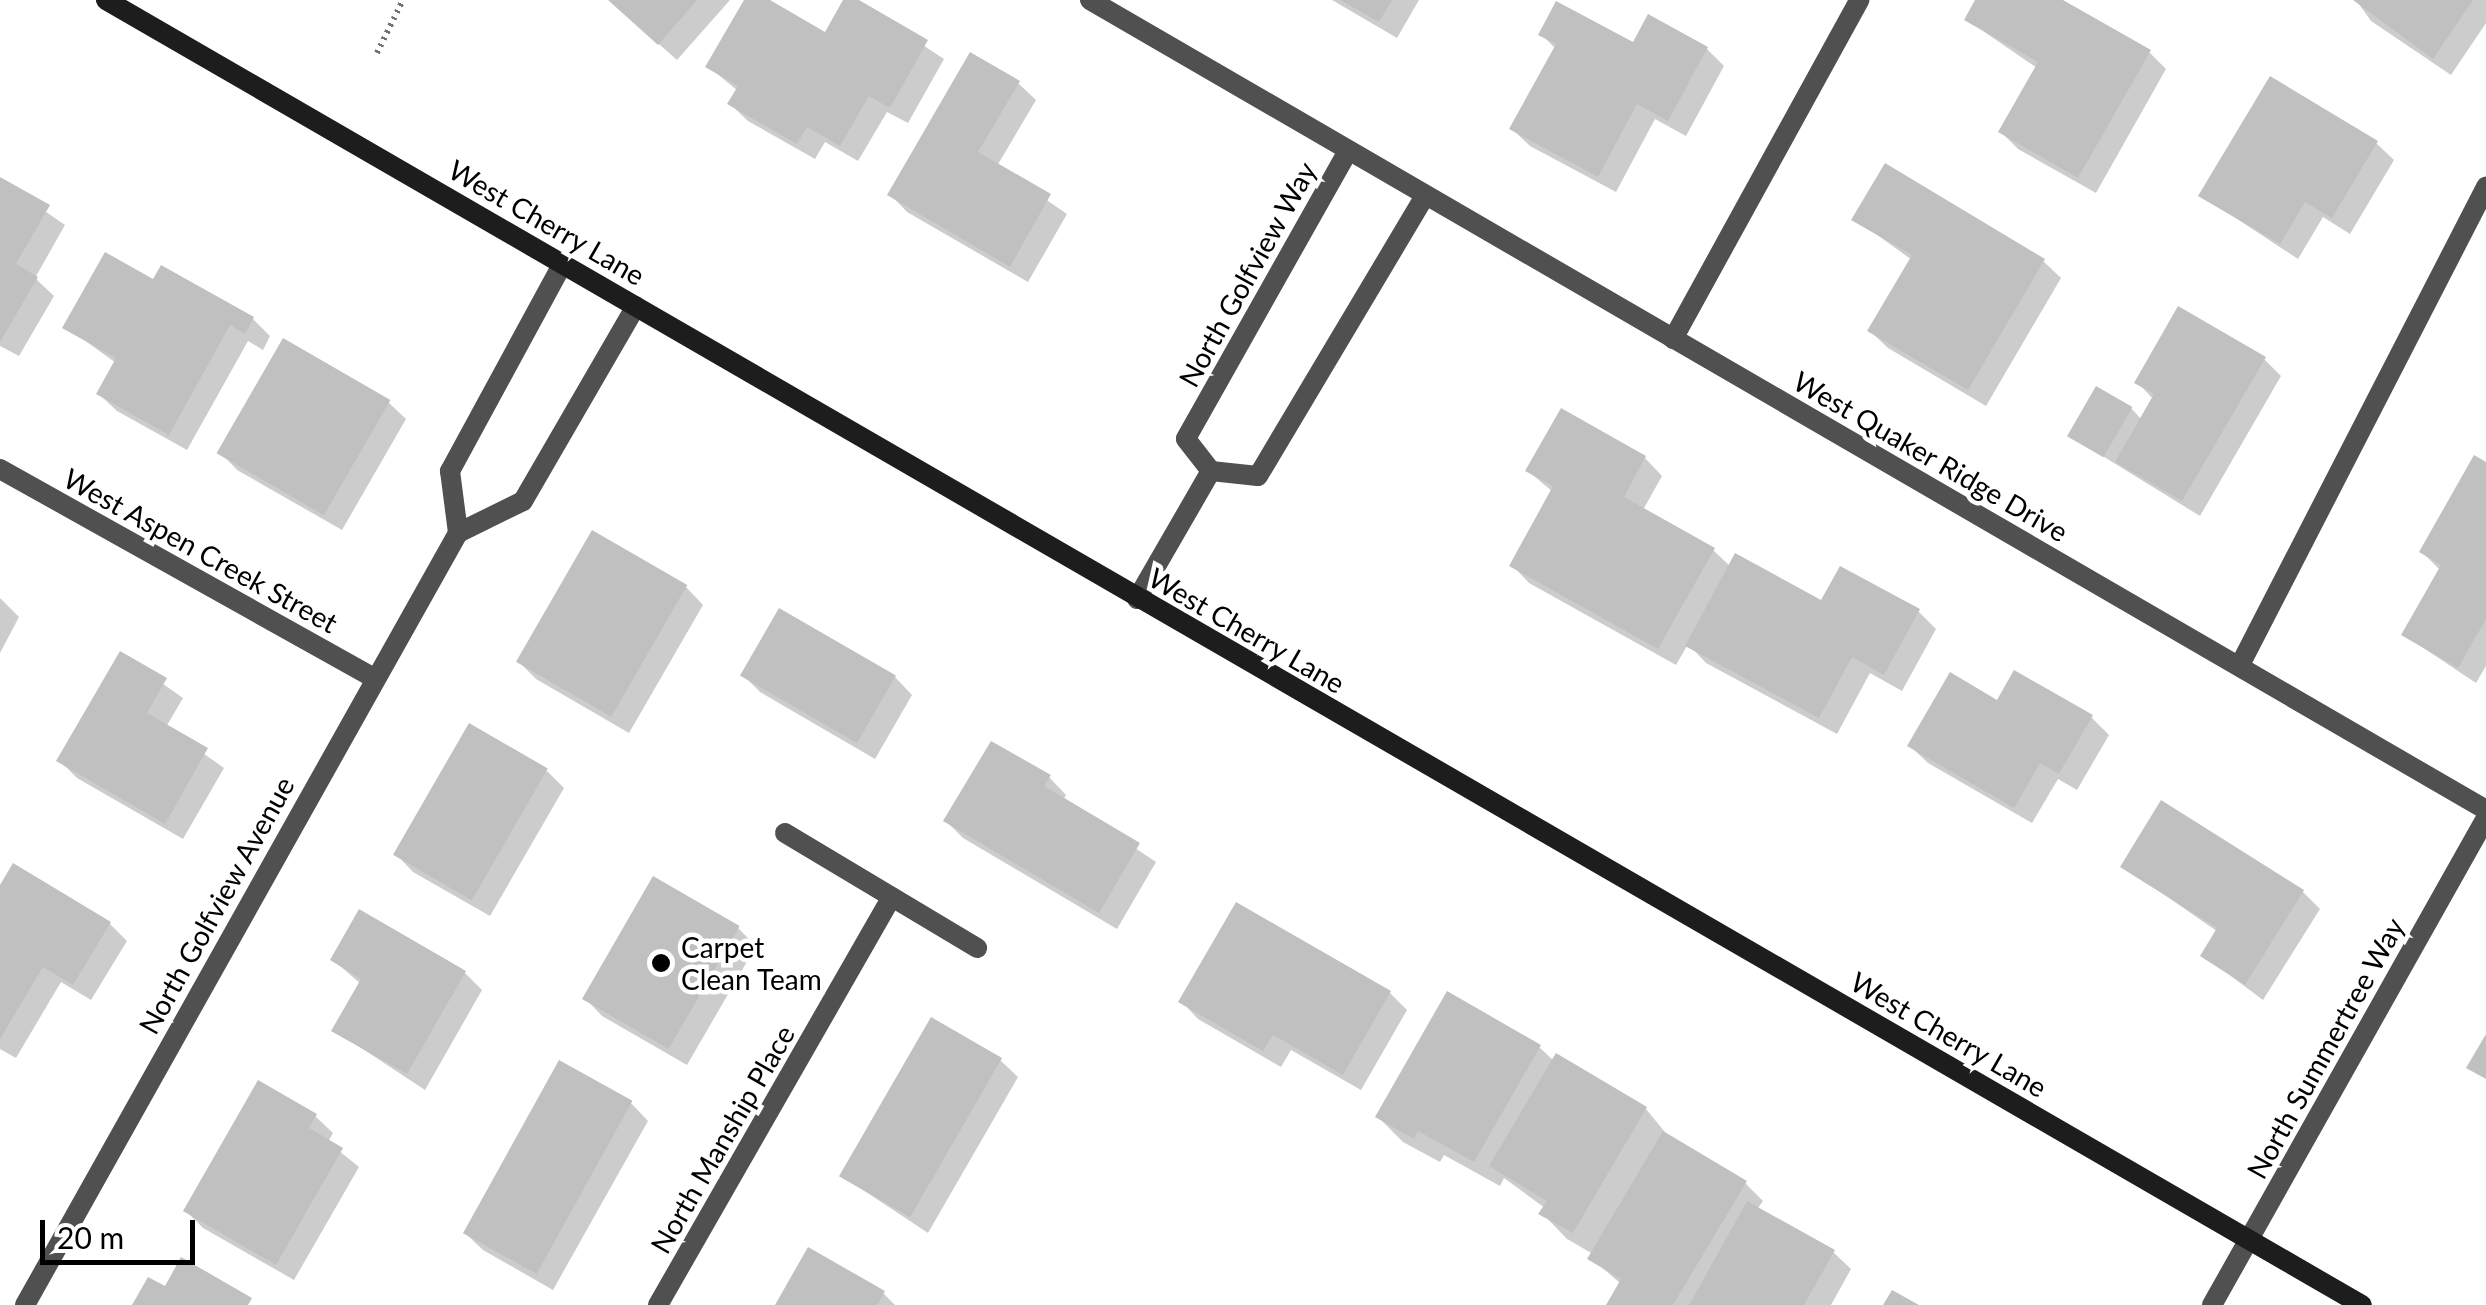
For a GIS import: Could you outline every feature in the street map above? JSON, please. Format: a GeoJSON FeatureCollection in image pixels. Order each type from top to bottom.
{"type":"FeatureCollection","features":[{"type":"Feature","properties":{"kind":"main road","name":"West Cherry Lane"},"geometry":{"type":"LineString","coordinates":[[106,0],[2362,1305]]}},
{"type":"Feature","properties":{"kind":"street","name":"North Golfview Way"},"geometry":{"type":"LineString","coordinates":[[1090,0],[1348,151],[1186,439],[1211,471]]}},
{"type":"Feature","properties":{"kind":"street"},"geometry":{"type":"LineString","coordinates":[[1673,339],[1859,0]]}},
{"type":"Feature","properties":{"kind":"street","name":"West Quaker Ridge Drive"},"geometry":{"type":"LineString","coordinates":[[1348,151],[2240,665],[2486,814]]}},
{"type":"Feature","properties":{"kind":"street"},"geometry":{"type":"LineString","coordinates":[[2240,665],[2486,187]]}},
{"type":"Feature","properties":{"kind":"street"},"geometry":{"type":"LineString","coordinates":[[1136,599],[1211,471],[1258,476],[1426,196]]}},
{"type":"Feature","properties":{"kind":"street"},"geometry":{"type":"LineString","coordinates":[[562,263],[450,471],[458,533],[524,501],[636,306]]}},
{"type":"Feature","properties":{"kind":"street","name":"West Aspen Creek Street"},"geometry":{"type":"LineString","coordinates":[[0,469],[374,679]]}},
{"type":"Feature","properties":{"kind":"street","name":"North Golfview Avenue"},"geometry":{"type":"LineString","coordinates":[[24,1305],[458,533]]}},
{"type":"Feature","properties":{"kind":"street","name":"North Summertree Way"},"geometry":{"type":"LineString","coordinates":[[2212,1305],[2486,814]]}},
{"type":"Feature","properties":{"kind":"street"},"geometry":{"type":"LineString","coordinates":[[785,833],[977,948]]}},
{"type":"Feature","properties":{"kind":"street","name":"North Manship Place"},"geometry":{"type":"LineString","coordinates":[[658,1305],[892,897]]}},
{"type":"Feature","properties":{"kind":"path"},"geometry":{"type":"LineString","coordinates":[[377,53],[403,0]]}},
{"type":"Feature","properties":{"kind":"building"},"geometry":{"type":"Polygon","coordinates":[[[608,0],[697,0],[658,45],[608,0]]]}},
{"type":"Feature","properties":{"kind":"building"},"geometry":{"type":"Polygon","coordinates":[[[744,0],[770,0],[825,32],[843,0],[859,0],[928,40],[890,108],[869,96],[840,146],[807,127],[797,144],[727,104],[738,86],[705,67],[744,0]]]}},
{"type":"Feature","properties":{"kind":"building"},"geometry":{"type":"Polygon","coordinates":[[[1340,0],[1392,0],[1379,22],[1340,0]]]}},
{"type":"Feature","properties":{"kind":"building"},"geometry":{"type":"Polygon","coordinates":[[[1975,0],[2063,0],[2151,50],[2078,178],[1998,132],[2038,62],[1964,20],[1975,0]]]}},
{"type":"Feature","properties":{"kind":"building"},"geometry":{"type":"Polygon","coordinates":[[[2353,0],[2473,0],[2433,59],[2353,0]]]}},
{"type":"Feature","properties":{"kind":"building"},"geometry":{"type":"Polygon","coordinates":[[[1556,1],[1633,42],[1648,14],[1708,47],[1668,121],[1637,104],[1598,177],[1509,129],[1556,44],[1538,35],[1556,1]]]}},
{"type":"Feature","properties":{"kind":"building"},"geometry":{"type":"Polygon","coordinates":[[[970,52],[1020,81],[978,152],[1051,194],[1010,267],[887,195],[970,52]]]}},
{"type":"Feature","properties":{"kind":"building"},"geometry":{"type":"Polygon","coordinates":[[[2270,76],[2378,141],[2332,218],[2305,202],[2280,244],[2198,196],[2270,76]]]}},
{"type":"Feature","properties":{"kind":"building"},"geometry":{"type":"Polygon","coordinates":[[[1885,163],[2045,259],[1968,390],[1867,331],[1912,255],[1851,220],[1885,163]]]}},
{"type":"Feature","properties":{"kind":"building"},"geometry":{"type":"Polygon","coordinates":[[[0,177],[50,205],[16,264],[38,277],[0,342],[0,177]]]}},
{"type":"Feature","properties":{"kind":"building"},"geometry":{"type":"Polygon","coordinates":[[[105,252],[153,279],[161,265],[254,317],[245,334],[230,325],[169,435],[96,394],[116,358],[62,328],[105,252]]]}},
{"type":"Feature","properties":{"kind":"building"},"geometry":{"type":"Polygon","coordinates":[[[2178,306],[2266,357],[2182,501],[2115,462],[2154,394],[2134,383],[2178,306]]]}},
{"type":"Feature","properties":{"kind":"building"},"geometry":{"type":"Polygon","coordinates":[[[283,338],[390,400],[324,515],[216,453],[283,338]]]}},
{"type":"Feature","properties":{"kind":"building"},"geometry":{"type":"Polygon","coordinates":[[[2096,386],[2132,407],[2103,457],[2067,436],[2096,386]]]}},
{"type":"Feature","properties":{"kind":"building"},"geometry":{"type":"Polygon","coordinates":[[[1561,408],[1646,456],[1624,497],[1715,548],[1658,649],[1509,566],[1553,486],[1525,471],[1561,408]]]}},
{"type":"Feature","properties":{"kind":"building"},"geometry":{"type":"Polygon","coordinates":[[[2474,455],[2486,462],[2486,619],[2458,668],[2401,635],[2441,565],[2419,552],[2474,455]]]}},
{"type":"Feature","properties":{"kind":"building"},"geometry":{"type":"Polygon","coordinates":[[[592,530],[687,585],[611,717],[516,662],[592,530]]]}},
{"type":"Feature","properties":{"kind":"building"},"geometry":{"type":"Polygon","coordinates":[[[1735,553],[1821,600],[1840,566],[1920,609],[1884,675],[1852,657],[1819,718],[1685,646],[1735,553]]]}},
{"type":"Feature","properties":{"kind":"building"},"geometry":{"type":"Polygon","coordinates":[[[779,608],[896,676],[857,743],[740,676],[779,608]]]}},
{"type":"Feature","properties":{"kind":"building"},"geometry":{"type":"Polygon","coordinates":[[[120,651],[167,678],[147,713],[208,748],[165,824],[56,761],[120,651]]]}},
{"type":"Feature","properties":{"kind":"building"},"geometry":{"type":"Polygon","coordinates":[[[2014,670],[2093,715],[2059,774],[2040,763],[2014,808],[1907,746],[1950,672],[1997,700],[2014,670]]]}},
{"type":"Feature","properties":{"kind":"building"},"geometry":{"type":"Polygon","coordinates":[[[469,723],[548,768],[472,900],[393,855],[469,723]]]}},
{"type":"Feature","properties":{"kind":"building"},"geometry":{"type":"Polygon","coordinates":[[[991,741],[1051,775],[1044,786],[1140,843],[1099,913],[943,821],[991,741]]]}},
{"type":"Feature","properties":{"kind":"building"},"geometry":{"type":"Polygon","coordinates":[[[2161,800],[2304,890],[2245,985],[2200,956],[2217,928],[2120,867],[2161,800]]]}},
{"type":"Feature","properties":{"kind":"building"},"geometry":{"type":"Polygon","coordinates":[[[13,863],[111,922],[73,985],[43,967],[0,1039],[0,885],[13,863]]]}},
{"type":"Feature","properties":{"kind":"building","name":"Carpet Clean Team"},"geometry":{"type":"Polygon","coordinates":[[[653,876],[740,926],[669,1049],[582,999],[653,876]]]}},
{"type":"Feature","properties":{"kind":"building"},"geometry":{"type":"Polygon","coordinates":[[[1236,902],[1391,991],[1343,1075],[1273,1035],[1263,1051],[1178,1002],[1236,902]]]}},
{"type":"Feature","properties":{"kind":"building"},"geometry":{"type":"Polygon","coordinates":[[[359,909],[466,971],[407,1074],[331,1031],[361,979],[330,960],[359,909]]]}},
{"type":"Feature","properties":{"kind":"building"},"geometry":{"type":"Polygon","coordinates":[[[1447,991],[1541,1045],[1474,1162],[1418,1131],[1414,1139],[1375,1117],[1447,991]]]}},
{"type":"Feature","properties":{"kind":"building"},"geometry":{"type":"Polygon","coordinates":[[[931,1017],[1002,1058],[910,1217],[839,1176],[931,1017]]]}},
{"type":"Feature","properties":{"kind":"building"},"geometry":{"type":"Polygon","coordinates":[[[2486,1034],[2486,1079],[2466,1068],[2486,1034]]]}},
{"type":"Feature","properties":{"kind":"building"},"geometry":{"type":"Polygon","coordinates":[[[1556,1053],[1647,1107],[1573,1233],[1538,1214],[1547,1201],[1489,1166],[1556,1053]]]}},
{"type":"Feature","properties":{"kind":"building"},"geometry":{"type":"Polygon","coordinates":[[[559,1060],[632,1101],[536,1274],[463,1233],[559,1060]]]}},
{"type":"Feature","properties":{"kind":"building"},"geometry":{"type":"Polygon","coordinates":[[[258,1080],[317,1114],[309,1128],[343,1148],[276,1265],[183,1211],[258,1080]]]}},
{"type":"Feature","properties":{"kind":"building"},"geometry":{"type":"Polygon","coordinates":[[[1663,1131],[1747,1181],[1673,1305],[1606,1305],[1621,1279],[1587,1259],[1663,1131]]]}},
{"type":"Feature","properties":{"kind":"building"},"geometry":{"type":"Polygon","coordinates":[[[1747,1201],[1835,1250],[1804,1305],[1689,1305],[1747,1201]]]}},
{"type":"Feature","properties":{"kind":"building"},"geometry":{"type":"Polygon","coordinates":[[[808,1247],[885,1291],[877,1305],[775,1305],[808,1247]]]}},
{"type":"Feature","properties":{"kind":"building"},"geometry":{"type":"Polygon","coordinates":[[[181,1257],[252,1298],[248,1305],[132,1305],[148,1277],[165,1286],[181,1257]]]}},
{"type":"Feature","properties":{"kind":"building"},"geometry":{"type":"Polygon","coordinates":[[[1892,1290],[1919,1305],[1883,1305],[1892,1290]]]}},
{"type":"Feature","properties":{"kind":"place","name":"Carpet Clean Team"},"geometry":{"type":"Point","coordinates":[661,963]}}]}
